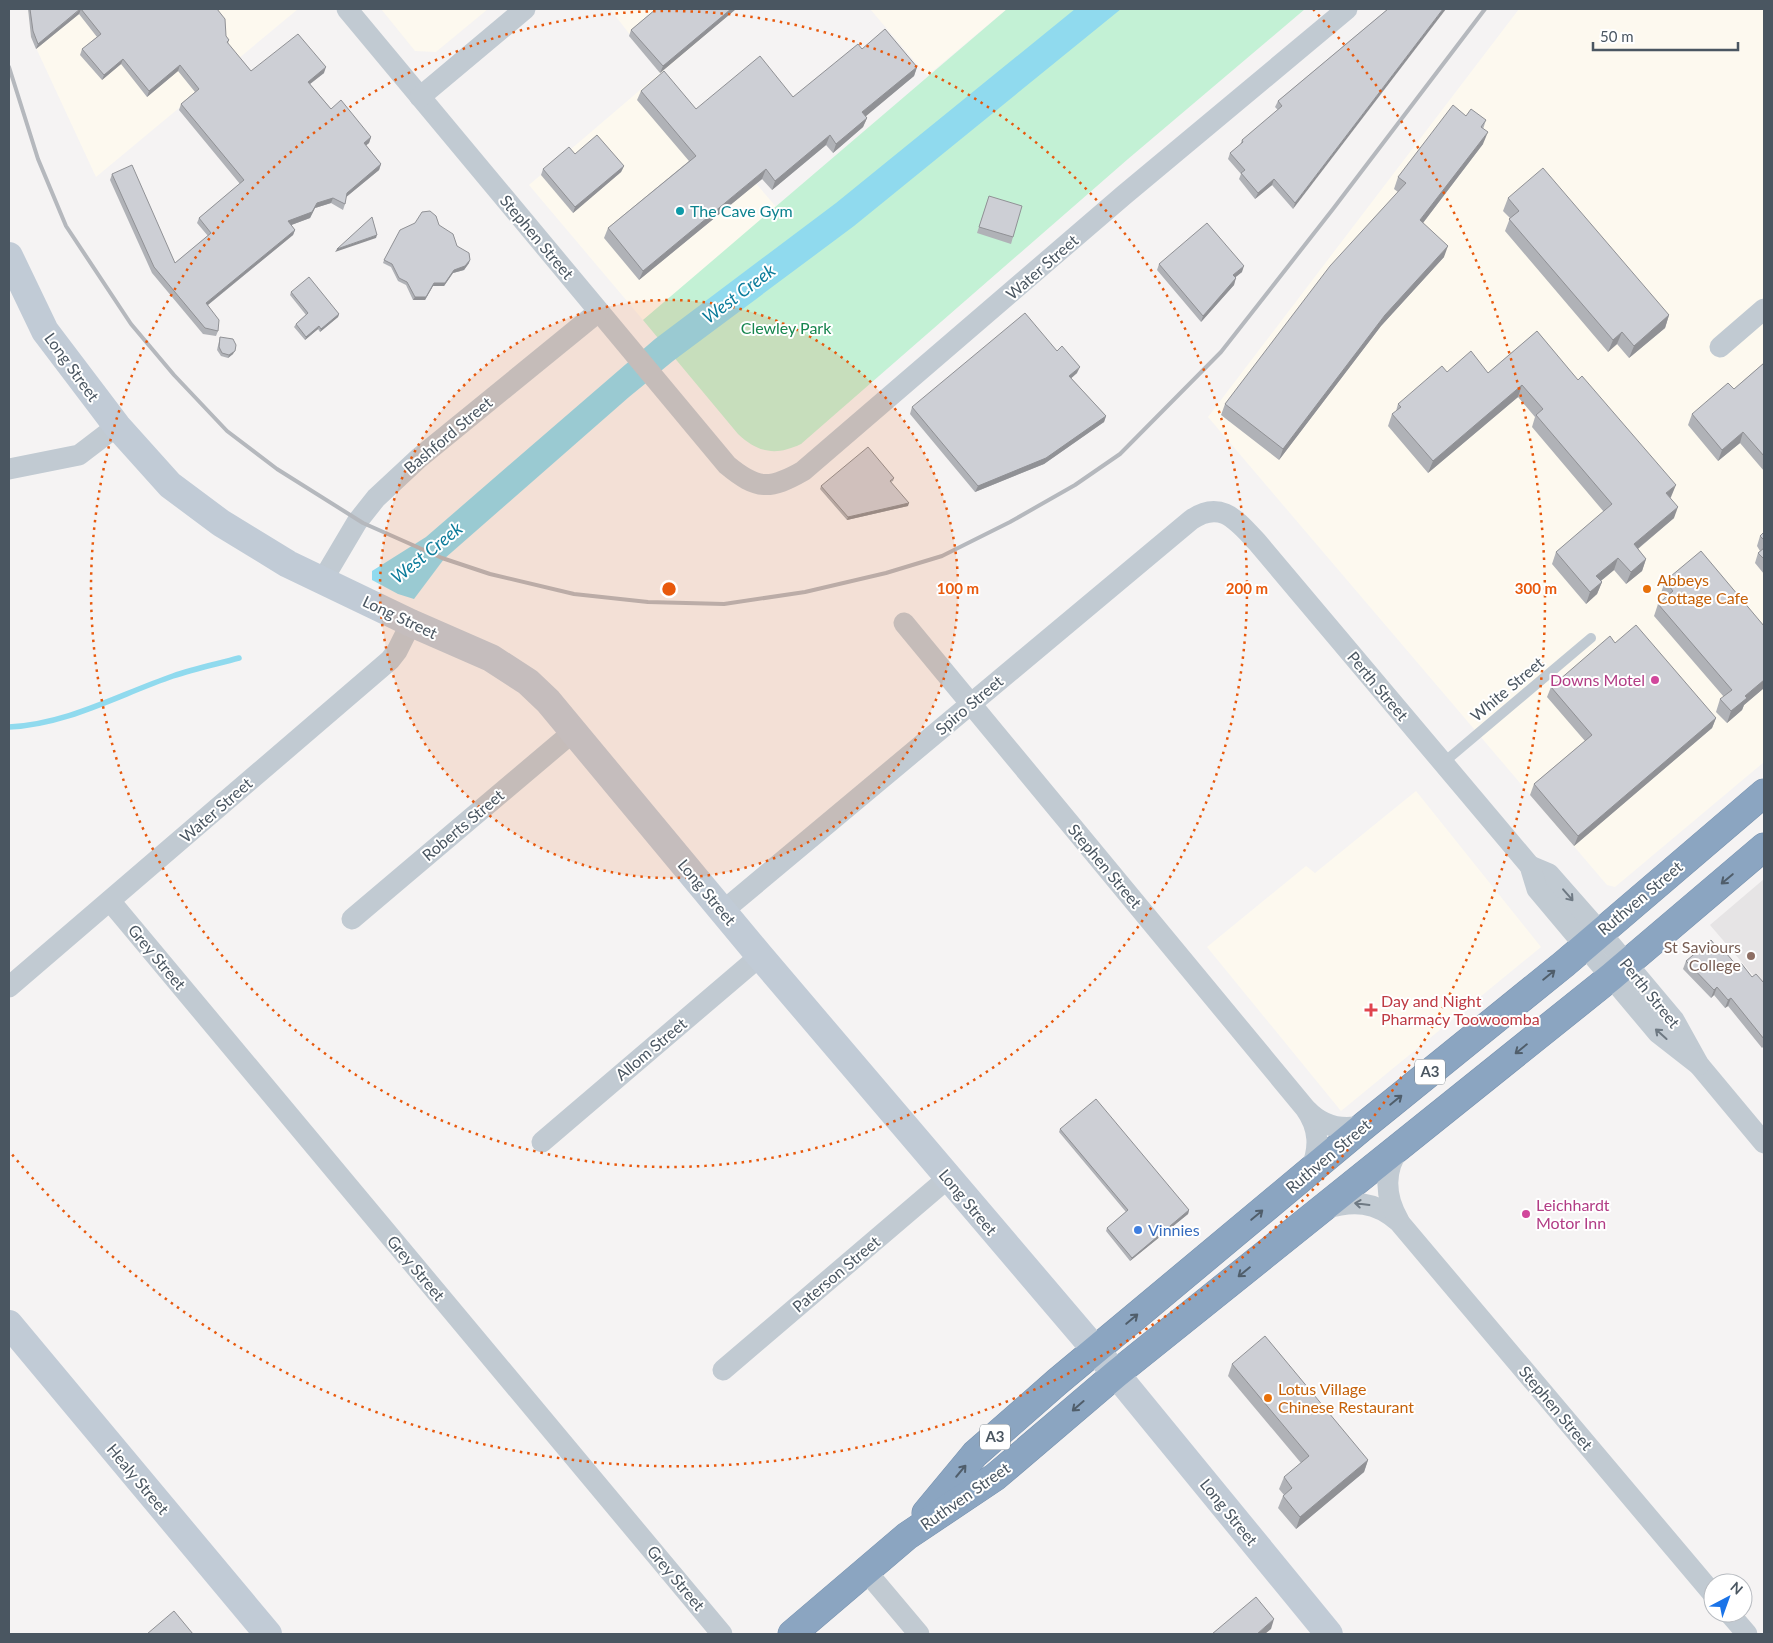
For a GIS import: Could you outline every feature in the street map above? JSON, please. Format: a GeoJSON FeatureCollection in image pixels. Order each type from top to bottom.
{"type":"FeatureCollection","features":[{"type":"Feature","properties":{"kind":"highway","name":"Ruthven Street"},"geometry":{"type":"LineString","coordinates":[[907,1536],[975,1454],[1095,1350],[1592,939],[1764,793]]}},
{"type":"Feature","properties":{"kind":"highway","name":"Ruthven Street"},"geometry":{"type":"LineString","coordinates":[[792,1634],[907,1536],[995,1477],[1116,1374],[1619,970],[1764,847]]}},
{"type":"Feature","properties":{"kind":"street","name":"Stephen Street"},"geometry":{"type":"LineString","coordinates":[[347,9],[727,465]]}},
{"type":"Feature","properties":{"kind":"street"},"geometry":{"type":"LineString","coordinates":[[420,97],[525,9]]}},
{"type":"Feature","properties":{"kind":"street","name":"Water Street"},"geometry":{"type":"LineString","coordinates":[[727,465],[744,478],[764,486],[784,482],[803,470],[1124,195],[1347,9]]}},
{"type":"Feature","properties":{"kind":"street","name":"Long Street"},"geometry":{"type":"LineString","coordinates":[[9,256],[46,331],[117,426],[170,485],[221,523],[288,564],[411,624],[490,658],[528,682],[548,701],[760,956],[1116,1374],[1329,1634]]}},
{"type":"Feature","properties":{"kind":"street"},"geometry":{"type":"LineString","coordinates":[[1720,347],[1764,309]]}},
{"type":"Feature","properties":{"kind":"street","name":"Bashford Street"},"geometry":{"type":"LineString","coordinates":[[322,581],[356,522],[376,498],[420,458],[598,312]]}},
{"type":"Feature","properties":{"kind":"street"},"geometry":{"type":"LineString","coordinates":[[9,469],[79,456],[117,426]]}},
{"type":"Feature","properties":{"kind":"street","name":"Spiro Street"},"geometry":{"type":"LineString","coordinates":[[723,911],[1191,520],[1205,512],[1221,512]]}},
{"type":"Feature","properties":{"kind":"street","name":"Perth Street"},"geometry":{"type":"LineString","coordinates":[[1221,512],[1236,520],[1257,542],[1530,866],[1537,889],[1592,939],[1619,970],[1674,1020],[1699,1065],[1764,1143]]}},
{"type":"Feature","properties":{"kind":"street","name":"Stephen Street"},"geometry":{"type":"LineString","coordinates":[[904,623],[1305,1108],[1318,1120],[1333,1126],[1354,1128],[1365,1125]]}},
{"type":"Feature","properties":{"kind":"street","name":"Water Street"},"geometry":{"type":"LineString","coordinates":[[9,987],[390,660],[397,651],[411,624]]}},
{"type":"Feature","properties":{"kind":"street","name":"Roberts Street"},"geometry":{"type":"LineString","coordinates":[[352,918],[573,732]]}},
{"type":"Feature","properties":{"kind":"street","name":"Grey Street"},"geometry":{"type":"LineString","coordinates":[[110,901],[722,1634]]}},
{"type":"Feature","properties":{"kind":"street","name":"Allom Street"},"geometry":{"type":"LineString","coordinates":[[542,1142],[760,956]]}},
{"type":"Feature","properties":{"kind":"street","name":"Stephen Street"},"geometry":{"type":"LineString","coordinates":[[1305,1108],[1314,1123],[1317,1139],[1317,1150],[1310,1172]]}},
{"type":"Feature","properties":{"kind":"street","name":"Stephen Street"},"geometry":{"type":"LineString","coordinates":[[1399,1222],[1393,1211],[1387,1187],[1390,1164],[1402,1145]]}},
{"type":"Feature","properties":{"kind":"street","name":"Paterson Street"},"geometry":{"type":"LineString","coordinates":[[723,1370],[948,1178]]}},
{"type":"Feature","properties":{"kind":"street","name":"Stephen Street"},"geometry":{"type":"LineString","coordinates":[[1321,1209],[1344,1203],[1367,1204],[1390,1214],[1399,1222],[1703,1582]]}},
{"type":"Feature","properties":{"kind":"street","name":"Healy Street"},"geometry":{"type":"LineString","coordinates":[[9,1324],[268,1634]]}},
{"type":"Feature","properties":{"kind":"street"},"geometry":{"type":"LineString","coordinates":[[866,1571],[919,1634]]}},
{"type":"Feature","properties":{"kind":"street"},"geometry":{"type":"LineString","coordinates":[[1738,1623],[1747,1634]]}},
{"type":"Feature","properties":{"kind":"lane","name":"White Street"},"geometry":{"type":"LineString","coordinates":[[1443,763],[1591,638]]}},
{"type":"Feature","properties":{"kind":"shaded area"},"geometry":{"type":"Polygon","coordinates":[[[28,9],[298,9],[96,177],[31,37],[28,9]]]}},
{"type":"Feature","properties":{"kind":"shaded area"},"geometry":{"type":"Polygon","coordinates":[[[381,9],[488,9],[436,52],[415,51],[381,9]]]}},
{"type":"Feature","properties":{"kind":"shaded area"},"geometry":{"type":"Polygon","coordinates":[[[610,9],[736,9],[661,73],[777,208],[643,320],[529,185],[660,73],[610,9]]]}},
{"type":"Feature","properties":{"kind":"shaded area"},"geometry":{"type":"Polygon","coordinates":[[[870,9],[1007,9],[927,76],[870,9]]]}},
{"type":"Feature","properties":{"kind":"shaded area"},"geometry":{"type":"Polygon","coordinates":[[[1519,9],[1764,9],[1764,762],[1615,887],[1607,885],[1208,417],[1519,9]]]}},
{"type":"Feature","properties":{"kind":"shaded area"},"geometry":{"type":"Polygon","coordinates":[[[1416,791],[1541,947],[1341,1111],[1207,947],[1306,866],[1315,873],[1416,791]]]}},
{"type":"Feature","properties":{"kind":"shaded area","name":"St Saviours College"},"geometry":{"type":"Polygon","coordinates":[[[1764,879],[1764,988],[1710,925],[1764,879]]]}},
{"type":"Feature","properties":{"kind":"green space","name":"Clewley Park"},"geometry":{"type":"Polygon","coordinates":[[[1007,9],[1305,9],[1128,159],[801,444],[792,448],[775,451],[760,449],[753,445],[738,434],[643,320],[1007,9]]]}},
{"type":"Feature","properties":{"kind":"water"},"geometry":{"type":"Polygon","coordinates":[[[1075,9],[1121,9],[854,226],[673,361],[629,397],[444,559],[414,599],[398,594],[372,580],[372,571],[426,537],[655,339],[836,203],[1075,9]]]}},
{"type":"Feature","properties":{"kind":"building"},"geometry":{"type":"Polygon","coordinates":[[[30,9],[80,9],[38,44],[33,31],[30,9]]]}},
{"type":"Feature","properties":{"kind":"building"},"geometry":{"type":"Polygon","coordinates":[[[81,9],[217,9],[225,19],[226,36],[229,40],[227,42],[251,71],[298,34],[326,67],[308,82],[331,109],[341,100],[371,137],[364,143],[381,164],[347,193],[345,204],[333,198],[317,203],[312,212],[288,221],[295,230],[206,303],[219,320],[218,331],[205,328],[154,267],[112,174],[132,165],[175,263],[211,233],[199,218],[244,180],[181,104],[199,89],[180,65],[149,91],[123,59],[104,75],[82,49],[101,34],[81,9]]]}},
{"type":"Feature","properties":{"kind":"building"},"geometry":{"type":"Polygon","coordinates":[[[656,9],[731,9],[663,66],[631,30],[656,9]]]}},
{"type":"Feature","properties":{"kind":"building"},"geometry":{"type":"Polygon","coordinates":[[[1388,9],[1443,9],[1295,203],[1274,179],[1258,193],[1241,173],[1245,170],[1230,153],[1243,142],[1242,140],[1282,106],[1278,101],[1388,9]]]}},
{"type":"Feature","properties":{"kind":"building"},"geometry":{"type":"Polygon","coordinates":[[[885,29],[917,67],[862,112],[867,118],[836,144],[830,135],[775,181],[766,169],[643,271],[608,228],[696,156],[641,91],[664,71],[696,109],[760,56],[793,97],[858,44],[862,49],[885,29]]]}},
{"type":"Feature","properties":{"kind":"building"},"geometry":{"type":"Polygon","coordinates":[[[1453,105],[1466,116],[1471,109],[1486,120],[1481,127],[1488,132],[1420,220],[1448,246],[1385,315],[1283,449],[1225,404],[1330,266],[1406,183],[1398,177],[1453,105]]]}},
{"type":"Feature","properties":{"kind":"building"},"geometry":{"type":"Polygon","coordinates":[[[597,135],[624,166],[575,207],[543,169],[569,147],[575,154],[597,135]]]}},
{"type":"Feature","properties":{"kind":"building"},"geometry":{"type":"Polygon","coordinates":[[[1543,168],[1669,315],[1634,346],[1622,332],[1613,340],[1509,219],[1519,211],[1508,198],[1543,168]]]}},
{"type":"Feature","properties":{"kind":"building"},"geometry":{"type":"Polygon","coordinates":[[[989,196],[1022,206],[1013,237],[979,227],[989,196]]]}},
{"type":"Feature","properties":{"kind":"building"},"geometry":{"type":"Polygon","coordinates":[[[430,211],[436,216],[439,225],[453,234],[457,246],[469,253],[470,260],[465,266],[454,270],[445,283],[434,283],[426,297],[415,297],[407,282],[399,278],[392,264],[384,260],[400,230],[415,223],[422,212],[430,211]]]}},
{"type":"Feature","properties":{"kind":"building"},"geometry":{"type":"Polygon","coordinates":[[[372,217],[377,235],[337,249],[372,217]]]}},
{"type":"Feature","properties":{"kind":"building"},"geometry":{"type":"Polygon","coordinates":[[[1207,223],[1244,266],[1233,275],[1236,278],[1203,316],[1159,264],[1207,223]]]}},
{"type":"Feature","properties":{"kind":"building"},"geometry":{"type":"Polygon","coordinates":[[[309,277],[339,314],[321,329],[319,326],[306,337],[296,324],[308,313],[291,292],[309,277]]]}},
{"type":"Feature","properties":{"kind":"building"},"geometry":{"type":"Polygon","coordinates":[[[1025,313],[1057,351],[1062,346],[1080,367],[1069,376],[1106,416],[1046,458],[978,486],[912,407],[1025,313]]]}},
{"type":"Feature","properties":{"kind":"building"},"geometry":{"type":"Polygon","coordinates":[[[1537,331],[1578,380],[1582,376],[1676,485],[1666,493],[1678,507],[1634,544],[1646,559],[1631,572],[1618,558],[1596,576],[1602,582],[1590,592],[1556,552],[1612,504],[1536,415],[1543,409],[1522,385],[1433,461],[1392,414],[1401,407],[1398,404],[1442,366],[1447,372],[1471,351],[1488,373],[1537,331]]]}},
{"type":"Feature","properties":{"kind":"building"},"geometry":{"type":"Polygon","coordinates":[[[220,337],[233,339],[236,345],[235,351],[229,355],[222,353],[219,347],[220,337]]]}},
{"type":"Feature","properties":{"kind":"building"},"geometry":{"type":"Polygon","coordinates":[[[1764,363],[1764,456],[1743,432],[1722,450],[1692,414],[1728,383],[1734,389],[1764,363]]]}},
{"type":"Feature","properties":{"kind":"building"},"geometry":{"type":"Polygon","coordinates":[[[868,447],[894,478],[890,481],[909,503],[848,517],[821,486],[868,447]]]}},
{"type":"Feature","properties":{"kind":"building"},"geometry":{"type":"Polygon","coordinates":[[[1764,532],[1764,540],[1760,536],[1764,532]]]}},
{"type":"Feature","properties":{"kind":"building"},"geometry":{"type":"Polygon","coordinates":[[[1764,548],[1764,559],[1758,553],[1764,548]]]}},
{"type":"Feature","properties":{"kind":"building"},"geometry":{"type":"Polygon","coordinates":[[[1701,551],[1764,626],[1764,680],[1731,711],[1720,699],[1732,690],[1658,604],[1673,591],[1665,581],[1701,551]]]}},
{"type":"Feature","properties":{"kind":"building"},"geometry":{"type":"Polygon","coordinates":[[[1636,625],[1716,718],[1578,836],[1534,784],[1592,735],[1551,687],[1610,636],[1615,643],[1636,625]]]}},
{"type":"Feature","properties":{"kind":"building"},"geometry":{"type":"Polygon","coordinates":[[[1711,940],[1723,955],[1726,953],[1737,966],[1741,963],[1752,977],[1756,974],[1764,983],[1764,1039],[1731,998],[1728,1000],[1717,987],[1714,990],[1686,961],[1711,940]]]}},
{"type":"Feature","properties":{"kind":"building"},"geometry":{"type":"Polygon","coordinates":[[[1096,1099],[1189,1210],[1132,1258],[1107,1228],[1128,1210],[1060,1129],[1096,1099]]]}},
{"type":"Feature","properties":{"kind":"building"},"geometry":{"type":"Polygon","coordinates":[[[1265,1336],[1368,1460],[1300,1517],[1283,1496],[1292,1488],[1284,1477],[1309,1456],[1232,1364],[1265,1336]]]}},
{"type":"Feature","properties":{"kind":"building"},"geometry":{"type":"Polygon","coordinates":[[[1256,1597],[1274,1619],[1257,1634],[1212,1634],[1256,1597]]]}},
{"type":"Feature","properties":{"kind":"building"},"geometry":{"type":"Polygon","coordinates":[[[174,1611],[193,1634],[147,1634],[174,1611]]]}},
{"type":"Feature","properties":{"kind":"waterway","name":"West Creek"},"geometry":{"type":"LineString","coordinates":[[9,727],[31,725],[72,715],[173,676],[239,658]]}},
{"type":"Feature","properties":{"kind":"railway"},"geometry":{"type":"LineString","coordinates":[[9,67],[38,159],[66,226],[131,324],[174,375],[227,431],[277,469],[363,523],[442,558],[490,574],[574,594],[648,602],[724,604],[805,592],[886,573],[942,556],[1010,522],[1075,485],[1120,454],[1221,352],[1333,209],[1485,9]]}},
{"type":"Feature","properties":{"kind":"place","name":"The Cave Gym"},"geometry":{"type":"Point","coordinates":[680,211]}},
{"type":"Feature","properties":{"kind":"place","name":"Abbeys Cottage Cafe"},"geometry":{"type":"Point","coordinates":[1647,589]}},
{"type":"Feature","properties":{"kind":"place","name":"Downs Motel"},"geometry":{"type":"Point","coordinates":[1655,680]}},
{"type":"Feature","properties":{"kind":"place","name":"St Saviours College"},"geometry":{"type":"Point","coordinates":[1751,956]}},
{"type":"Feature","properties":{"kind":"place","name":"Day and Night Pharmacy Toowoomba"},"geometry":{"type":"Point","coordinates":[1371,1010]}},
{"type":"Feature","properties":{"kind":"place","name":"Leichhardt Motor Inn"},"geometry":{"type":"Point","coordinates":[1526,1214]}},
{"type":"Feature","properties":{"kind":"place","name":"Vinnies"},"geometry":{"type":"Point","coordinates":[1138,1230]}},
{"type":"Feature","properties":{"kind":"place","name":"Lotus Village Chinese Restaurant"},"geometry":{"type":"Point","coordinates":[1268,1398]}}]}
